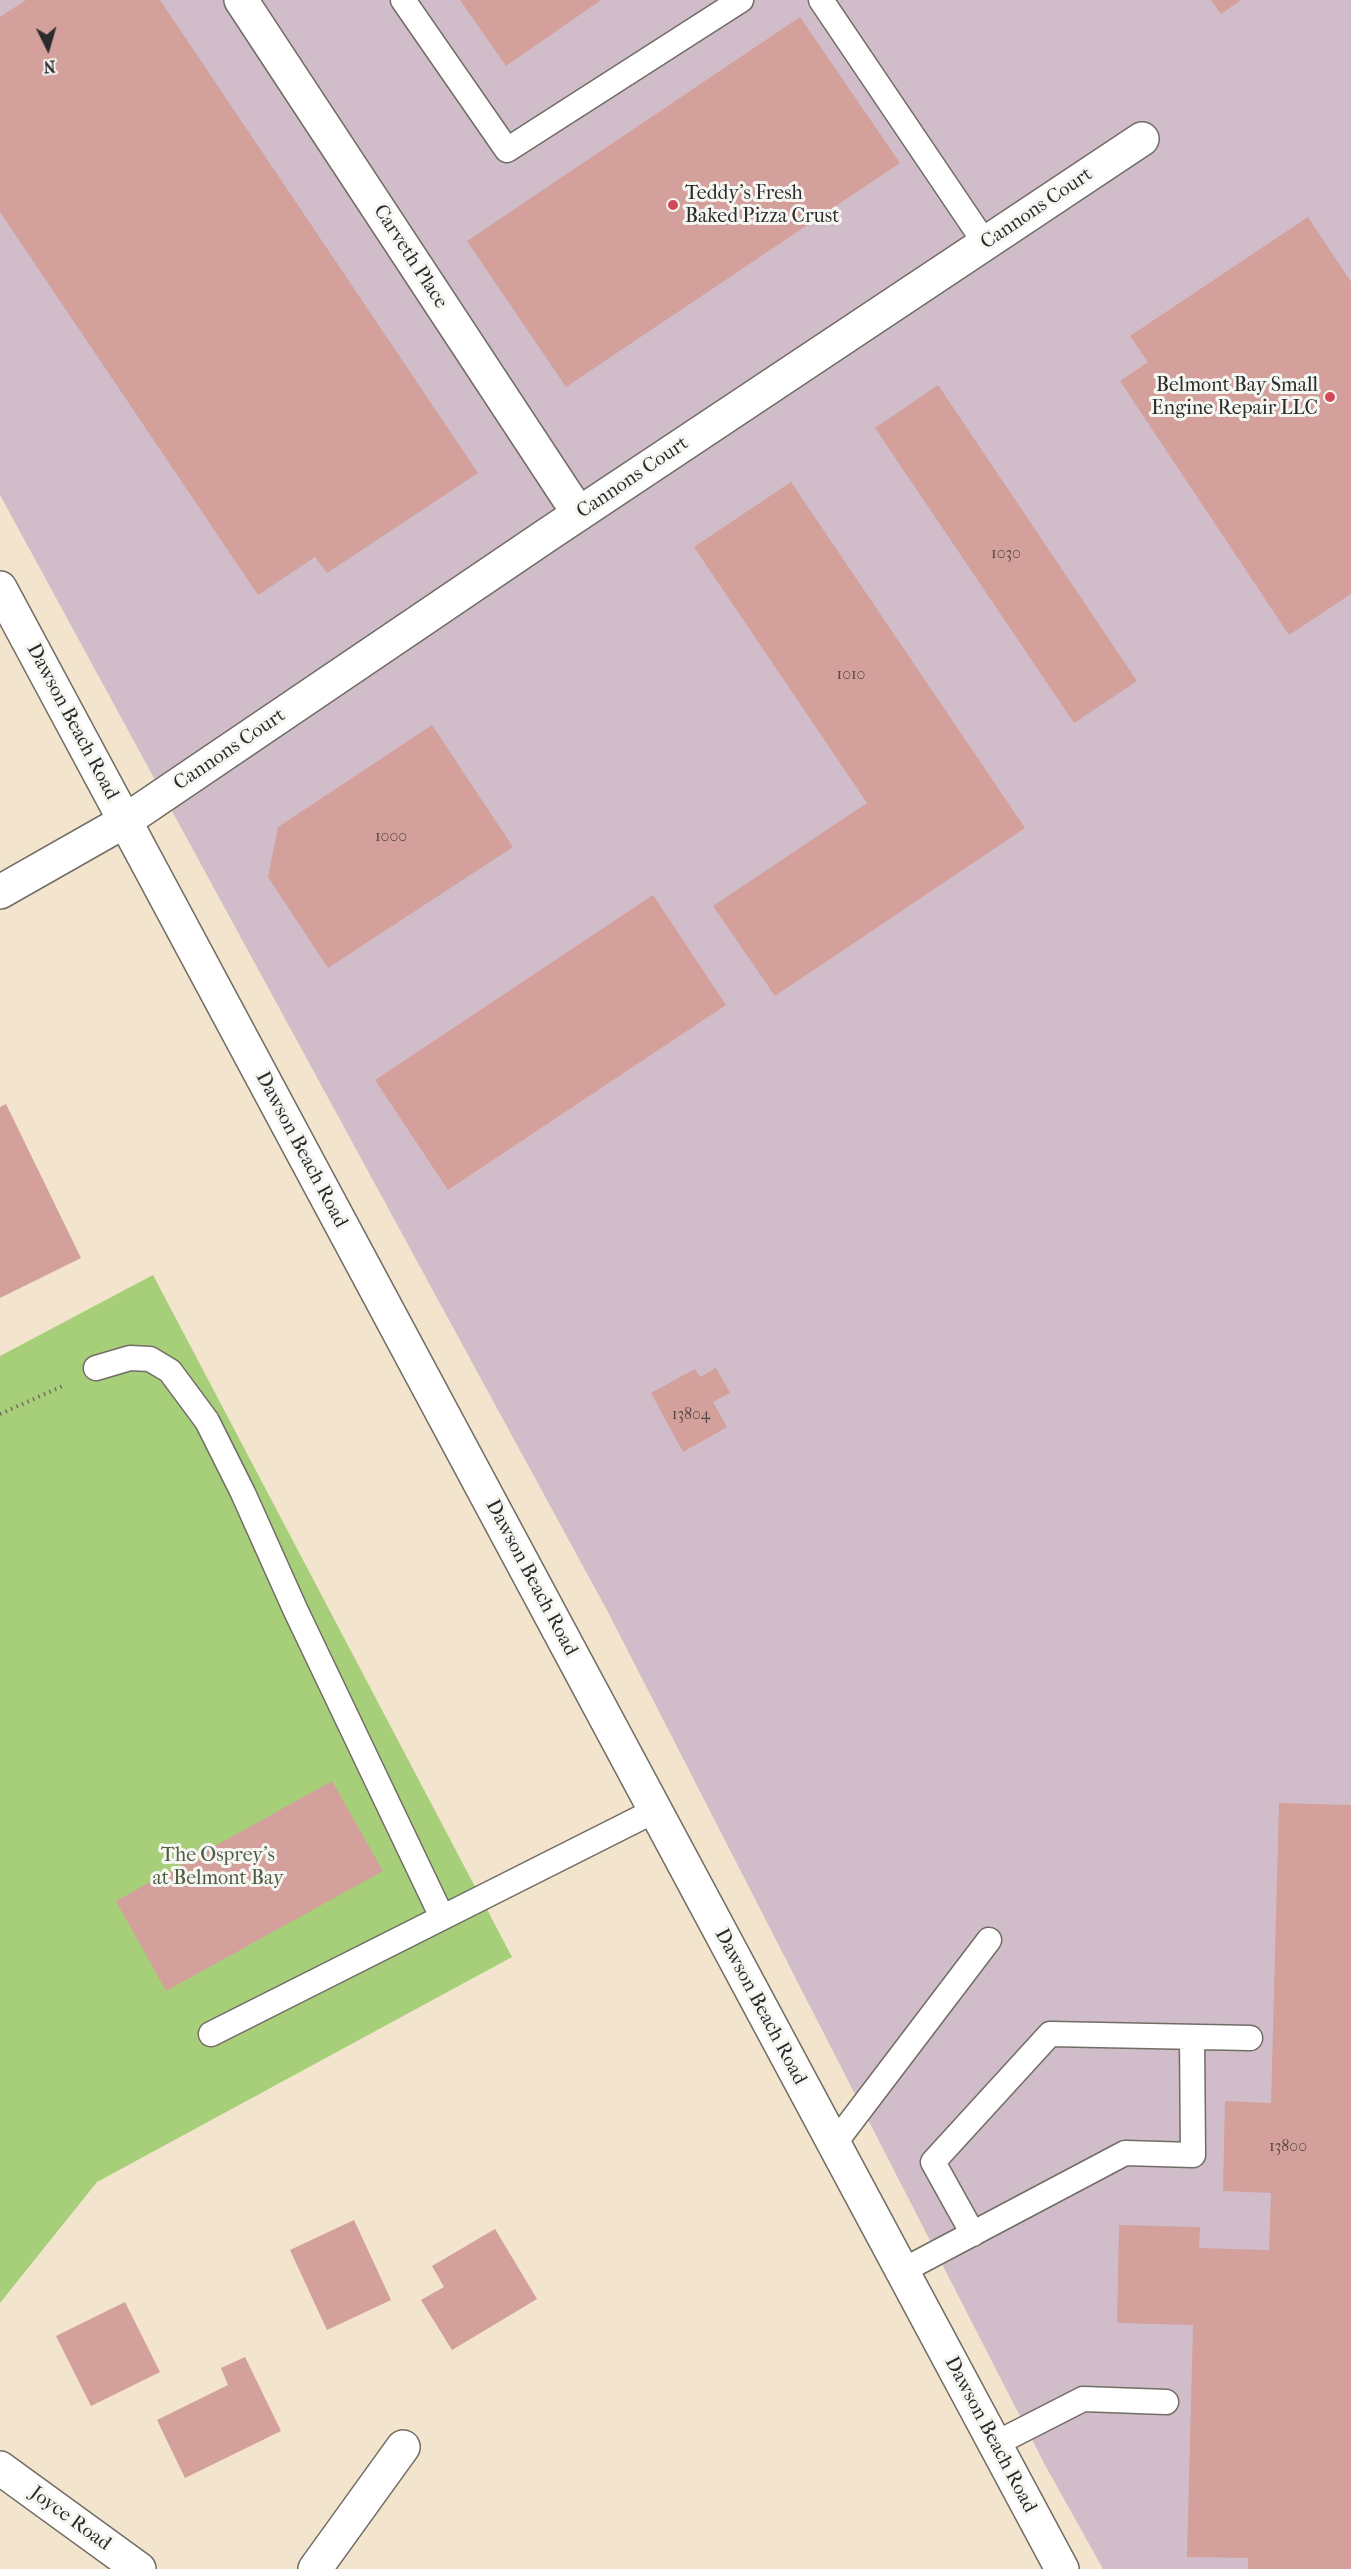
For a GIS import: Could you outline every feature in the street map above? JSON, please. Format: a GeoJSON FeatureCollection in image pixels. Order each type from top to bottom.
{"type":"FeatureCollection","features":[{"type":"Feature","properties":{"kind":"street","name":"Carveth Place"},"geometry":{"type":"LineString","coordinates":[[241,0],[579,514]]}},
{"type":"Feature","properties":{"kind":"street","name":"Cannons Court"},"geometry":{"type":"LineString","coordinates":[[0,892],[125,821],[1142,138]]}},
{"type":"Feature","properties":{"kind":"street","name":"Dawson Beach Road"},"geometry":{"type":"LineString","coordinates":[[0,588],[1062,2569]]}},
{"type":"Feature","properties":{"kind":"street"},"geometry":{"type":"LineString","coordinates":[[315,2569],[403,2447]]}},
{"type":"Feature","properties":{"kind":"street","name":"Joyce Road"},"geometry":{"type":"LineString","coordinates":[[0,2468],[139,2569]]}},
{"type":"Feature","properties":{"kind":"lane"},"geometry":{"type":"LineString","coordinates":[[403,0],[507,150],[741,0]]}},
{"type":"Feature","properties":{"kind":"lane"},"geometry":{"type":"LineString","coordinates":[[821,0],[986,243]]}},
{"type":"Feature","properties":{"kind":"lane"},"geometry":{"type":"LineString","coordinates":[[96,1368],[130,1358],[150,1359],[170,1371],[207,1421],[442,1917]]}},
{"type":"Feature","properties":{"kind":"lane"},"geometry":{"type":"LineString","coordinates":[[211,2034],[656,1810]]}},
{"type":"Feature","properties":{"kind":"lane"},"geometry":{"type":"LineString","coordinates":[[834,2144],[989,1940]]}},
{"type":"Feature","properties":{"kind":"lane"},"geometry":{"type":"LineString","coordinates":[[972,2234],[933,2162],[1050,2034],[1250,2038]]}},
{"type":"Feature","properties":{"kind":"lane"},"geometry":{"type":"LineString","coordinates":[[902,2271],[1125,2153],[1193,2155],[1192,2037]]}},
{"type":"Feature","properties":{"kind":"lane"},"geometry":{"type":"LineString","coordinates":[[995,2444],[1083,2398],[1166,2402]]}},
{"type":"Feature","properties":{"kind":"path"},"geometry":{"type":"LineString","coordinates":[[0,1414],[40,1399],[96,1368]]}},
{"type":"Feature","properties":{"kind":"shaded area"},"geometry":{"type":"Polygon","coordinates":[[[0,0],[1351,0],[1351,2569],[1103,2569],[1045,2465],[609,1614],[0,495],[0,0]]]}},
{"type":"Feature","properties":{"kind":"green space","name":"The Osprey's at Belmont Bay"},"geometry":{"type":"Polygon","coordinates":[[[153,1275],[512,1957],[97,2182],[0,2303],[0,1356],[153,1275]]]}},
{"type":"Feature","properties":{"kind":"building"},"geometry":{"type":"Polygon","coordinates":[[[26,0],[160,0],[478,473],[327,573],[315,557],[258,595],[0,212],[0,17],[26,0]]]}},
{"type":"Feature","properties":{"kind":"building"},"geometry":{"type":"Polygon","coordinates":[[[460,0],[601,0],[506,66],[460,0]]]}},
{"type":"Feature","properties":{"kind":"building"},"geometry":{"type":"Polygon","coordinates":[[[1211,0],[1241,0],[1221,14],[1211,0]]]}},
{"type":"Feature","properties":{"kind":"building"},"geometry":{"type":"Polygon","coordinates":[[[800,17],[900,163],[566,387],[467,241],[800,17]]]}},
{"type":"Feature","properties":{"kind":"building"},"geometry":{"type":"Polygon","coordinates":[[[1308,217],[1351,282],[1351,594],[1289,635],[1120,381],[1148,362],[1130,336],[1308,217]]]}},
{"type":"Feature","properties":{"kind":"building"},"geometry":{"type":"Polygon","coordinates":[[[938,385],[1137,681],[1074,723],[875,428],[938,385]]]}},
{"type":"Feature","properties":{"kind":"building"},"geometry":{"type":"Polygon","coordinates":[[[791,482],[1025,828],[775,996],[713,906],[867,803],[694,547],[791,482]]]}},
{"type":"Feature","properties":{"kind":"building"},"geometry":{"type":"Polygon","coordinates":[[[432,725],[513,847],[328,968],[268,877],[278,827],[432,725]]]}},
{"type":"Feature","properties":{"kind":"building"},"geometry":{"type":"Polygon","coordinates":[[[653,895],[726,1005],[448,1190],[375,1080],[653,895]]]}},
{"type":"Feature","properties":{"kind":"building"},"geometry":{"type":"Polygon","coordinates":[[[6,1104],[81,1258],[0,1298],[0,1107],[6,1104]]]}},
{"type":"Feature","properties":{"kind":"building"},"geometry":{"type":"Polygon","coordinates":[[[716,1368],[730,1393],[713,1402],[727,1427],[683,1452],[651,1393],[695,1369],[700,1377],[716,1368]]]}},
{"type":"Feature","properties":{"kind":"building"},"geometry":{"type":"Polygon","coordinates":[[[332,1781],[383,1871],[166,1991],[116,1901],[332,1781]]]}},
{"type":"Feature","properties":{"kind":"building"},"geometry":{"type":"Polygon","coordinates":[[[1279,1803],[1351,1805],[1351,2569],[1248,2569],[1248,2558],[1187,2557],[1193,2325],[1117,2323],[1119,2225],[1200,2227],[1199,2248],[1269,2250],[1271,2193],[1223,2191],[1225,2101],[1271,2103],[1279,1803]]]}},
{"type":"Feature","properties":{"kind":"building"},"geometry":{"type":"Polygon","coordinates":[[[354,2220],[391,2300],[327,2330],[290,2250],[354,2220]]]}},
{"type":"Feature","properties":{"kind":"building"},"geometry":{"type":"Polygon","coordinates":[[[495,2229],[537,2299],[452,2350],[421,2300],[444,2287],[432,2266],[495,2229]]]}},
{"type":"Feature","properties":{"kind":"building"},"geometry":{"type":"Polygon","coordinates":[[[125,2302],[160,2372],[91,2406],[56,2336],[125,2302]]]}},
{"type":"Feature","properties":{"kind":"building"},"geometry":{"type":"Polygon","coordinates":[[[245,2357],[281,2431],[185,2478],[157,2420],[228,2385],[221,2368],[245,2357]]]}},
{"type":"Feature","properties":{"kind":"place","name":"Teddy's Fresh Baked Pizza Crust"},"geometry":{"type":"Point","coordinates":[673,205]}},
{"type":"Feature","properties":{"kind":"place","name":"Belmont Bay Small Engine Repair LLC"},"geometry":{"type":"Point","coordinates":[1330,397]}}]}
